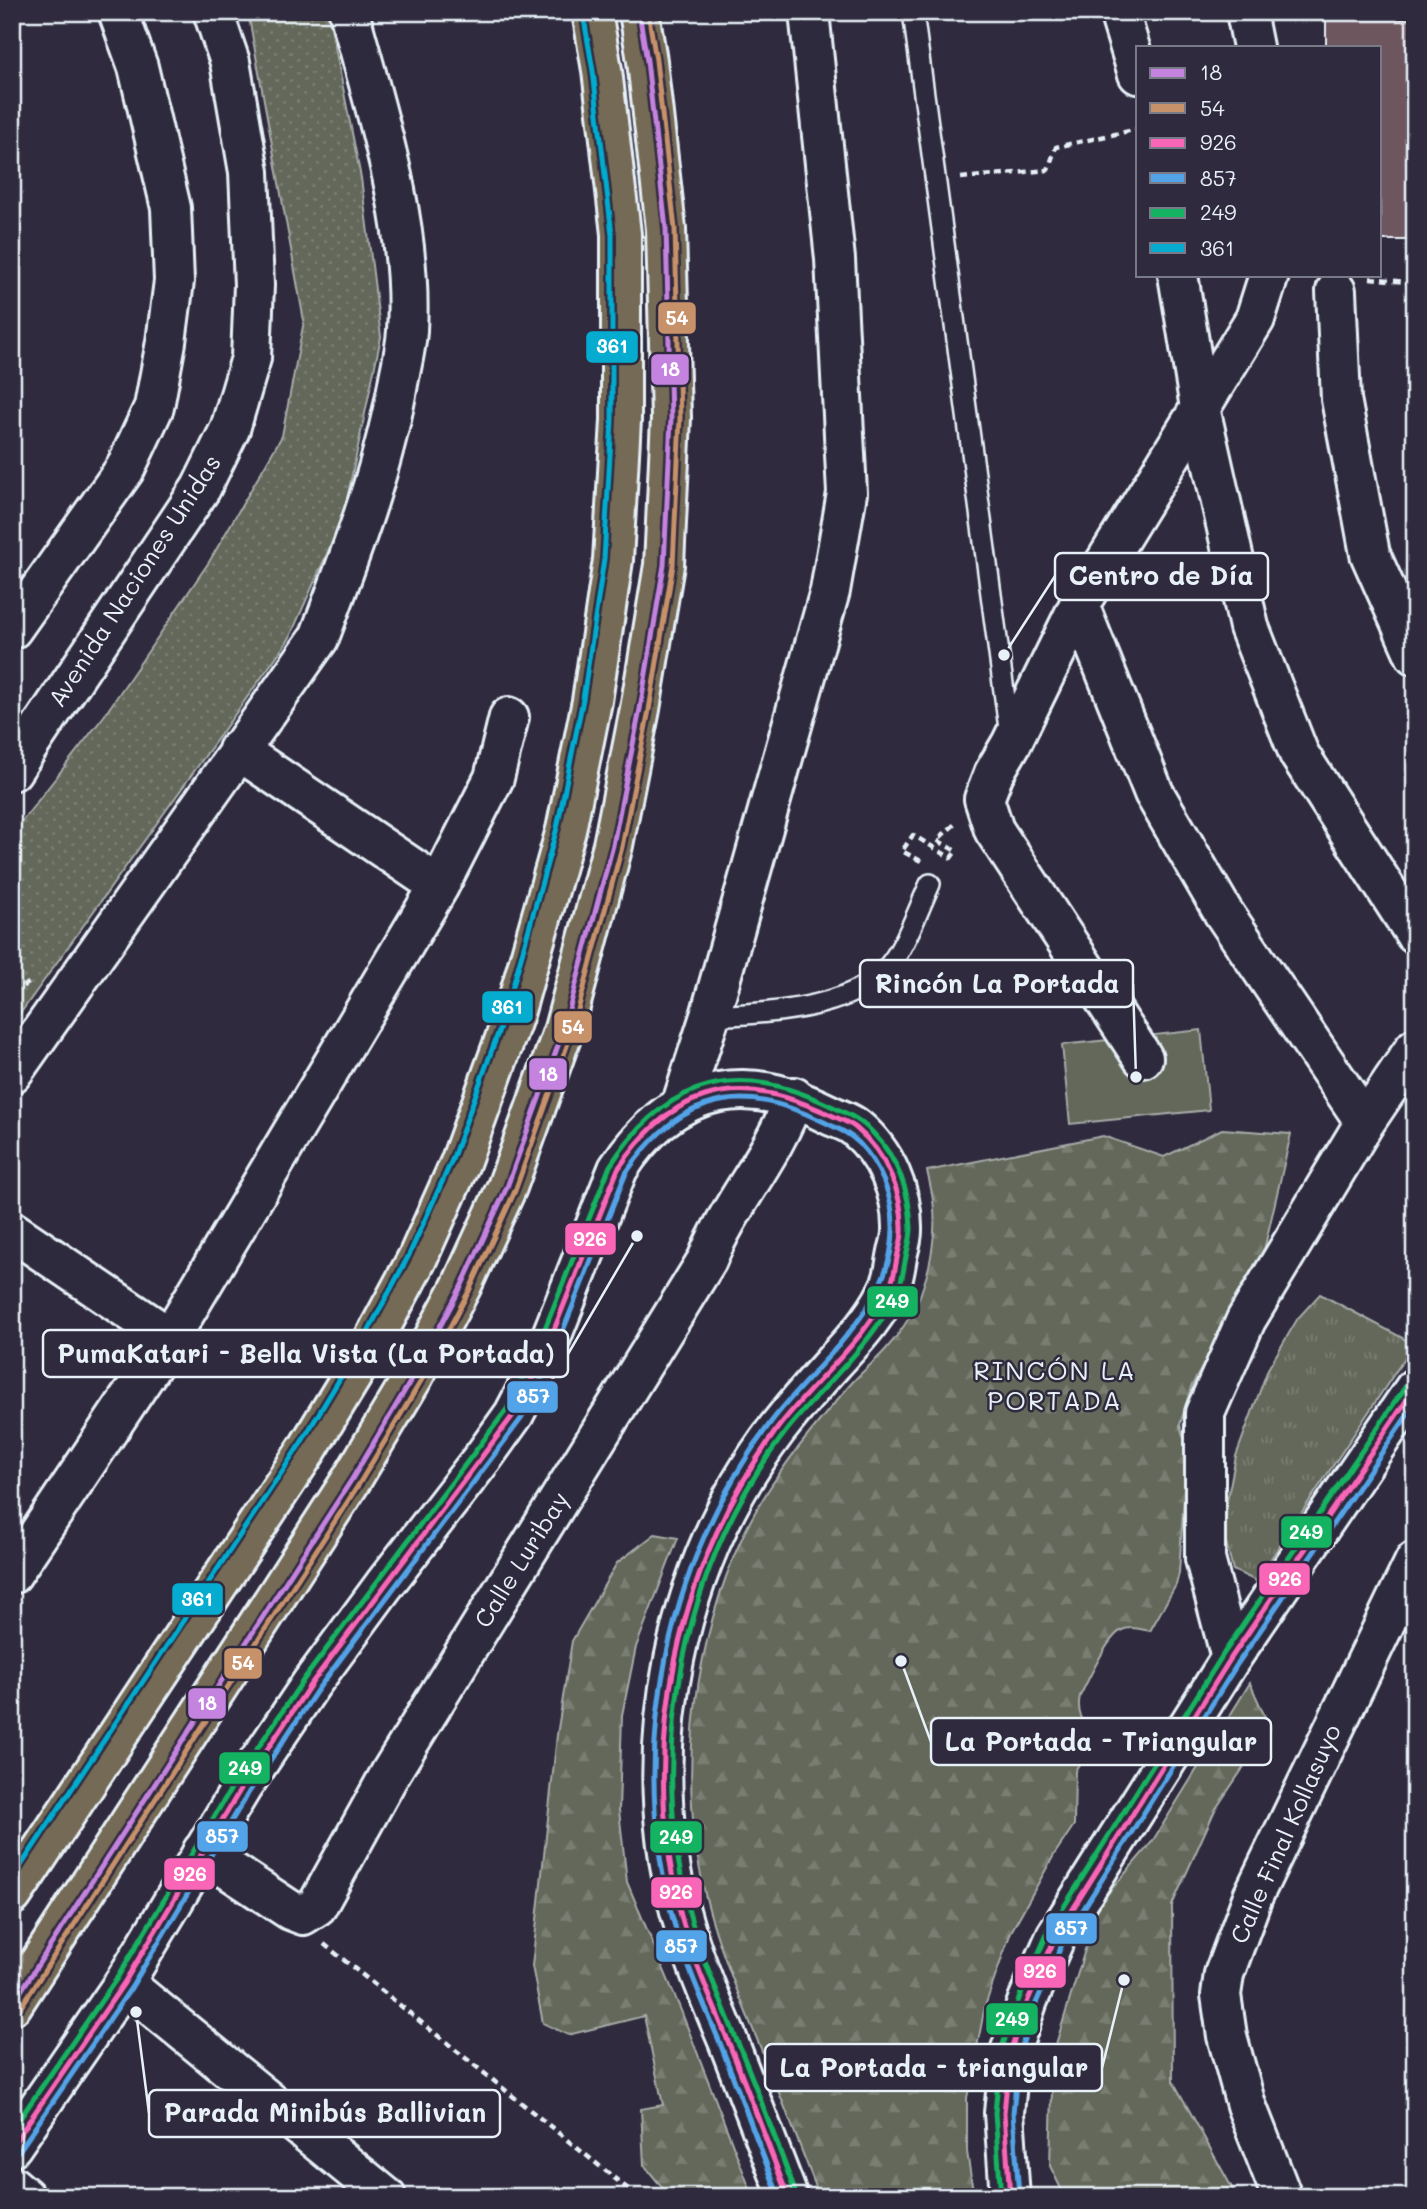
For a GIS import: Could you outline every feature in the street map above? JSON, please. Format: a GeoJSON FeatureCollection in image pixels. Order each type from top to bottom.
{"type":"FeatureCollection","features":[{"type":"Feature","properties":{"kind":"highway"},"geometry":{"type":"LineString","coordinates":[[12,1895],[308,1448],[373,1341],[417,1259],[460,1163],[514,1014],[566,830],[592,701],[613,560],[621,420],[621,234],[602,70],[592,12]]}},
{"type":"Feature","properties":{"kind":"highway"},"geometry":{"type":"LineString","coordinates":[[12,2005],[345,1490],[412,1377],[461,1287],[507,1187],[564,1030],[613,845],[640,709],[664,565],[671,418],[666,229],[648,61],[639,12]]}},
{"type":"Feature","properties":{"kind":"street"},"geometry":{"type":"LineString","coordinates":[[12,629],[125,469],[154,407],[166,342],[174,281],[171,208],[138,67],[118,12]]}},
{"type":"Feature","properties":{"kind":"street","name":"Avenida Naciones Unidas"},"geometry":{"type":"LineString","coordinates":[[12,771],[201,488],[230,429],[251,358],[254,285],[249,172],[230,62],[213,12]]}},
{"type":"Feature","properties":{"kind":"street"},"geometry":{"type":"LineString","coordinates":[[12,1073],[319,638],[376,475],[394,405],[407,332],[404,259],[395,189],[349,12]]}},
{"type":"Feature","properties":{"kind":"street"},"geometry":{"type":"LineString","coordinates":[[681,1106],[710,1016],[830,591],[847,493],[835,259],[809,12]]}},
{"type":"Feature","properties":{"kind":"street"},"geometry":{"type":"LineString","coordinates":[[1119,12],[1136,67]]}},
{"type":"Feature","properties":{"kind":"street"},"geometry":{"type":"LineString","coordinates":[[1246,12],[1253,46]]}},
{"type":"Feature","properties":{"kind":"street"},"geometry":{"type":"LineString","coordinates":[[1178,276],[1200,408],[1249,626],[1299,754],[1415,934]]}},
{"type":"Feature","properties":{"kind":"street"},"geometry":{"type":"LineString","coordinates":[[1143,1059],[994,830],[984,799],[994,773],[1079,605],[1255,319],[1269,276]]}},
{"type":"Feature","properties":{"kind":"street"},"geometry":{"type":"LineString","coordinates":[[1349,284],[1341,399],[1370,554],[1415,655]]}},
{"type":"Feature","properties":{"kind":"street"},"geometry":{"type":"LineString","coordinates":[[1079,605],[1154,793],[1223,912],[1365,1122]]}},
{"type":"Feature","properties":{"kind":"street"},"geometry":{"type":"LineString","coordinates":[[12,1574],[170,1338],[439,886],[494,778],[509,717]]}},
{"type":"Feature","properties":{"kind":"street"},"geometry":{"type":"LineString","coordinates":[[238,750],[439,886]]}},
{"type":"Feature","properties":{"kind":"street"},"geometry":{"type":"LineString","coordinates":[[1231,1658],[1205,1559],[1205,1413],[1246,1320],[1365,1122],[1415,1048]]}},
{"type":"Feature","properties":{"kind":"street"},"geometry":{"type":"LineString","coordinates":[[12,2146],[124,1983],[242,1787],[311,1684],[384,1585],[485,1457],[514,1414],[542,1360],[618,1169],[632,1147],[646,1132],[681,1106],[716,1092],[752,1089],[794,1097],[855,1127],[882,1157],[897,1190],[902,1233],[892,1280],[871,1321],[798,1402],[760,1452],[728,1504],[701,1563],[679,1633],[665,1717],[663,1789],[669,1861],[680,1912],[696,1962],[788,2197]]}},
{"type":"Feature","properties":{"kind":"street","name":"Calle Luribay"},"geometry":{"type":"LineString","coordinates":[[303,1915],[317,1906],[391,1772],[707,1260],[716,1238],[786,1121],[794,1097]]}},
{"type":"Feature","properties":{"kind":"street"},"geometry":{"type":"LineString","coordinates":[[12,1231],[170,1338]]}},
{"type":"Feature","properties":{"kind":"street"},"geometry":{"type":"LineString","coordinates":[[1010,2197],[1006,2101],[1010,2052],[1028,2000],[1056,1936],[1231,1658],[1415,1388]]}},
{"type":"Feature","properties":{"kind":"street","name":"Calle Final Kollasuyo"},"geometry":{"type":"LineString","coordinates":[[1282,2197],[1246,2105],[1227,2036],[1221,1995],[1224,1975],[1253,1896],[1415,1561]]}},
{"type":"Feature","properties":{"kind":"street"},"geometry":{"type":"LineString","coordinates":[[202,1852],[290,1910],[303,1915]]}},
{"type":"Feature","properties":{"kind":"street"},"geometry":{"type":"LineString","coordinates":[[124,1983],[386,2197]]}},
{"type":"Feature","properties":{"kind":"street"},"geometry":{"type":"LineString","coordinates":[[12,2186],[25,2197]]}},
{"type":"Feature","properties":{"kind":"lane"},"geometry":{"type":"LineString","coordinates":[[914,12],[1011,744]]}},
{"type":"Feature","properties":{"kind":"lane"},"geometry":{"type":"LineString","coordinates":[[710,1016],[781,1012],[834,999],[873,983],[896,958],[930,884]]}},
{"type":"Feature","properties":{"kind":"path"},"geometry":{"type":"LineString","coordinates":[[936,181],[1048,170],[1056,147],[1136,129]]}},
{"type":"Feature","properties":{"kind":"path"},"geometry":{"type":"LineString","coordinates":[[1349,284],[1415,282]]}},
{"type":"Feature","properties":{"kind":"path"},"geometry":{"type":"LineString","coordinates":[[930,884],[939,870],[902,851],[913,835],[951,858],[956,851],[937,840],[984,799]]}},
{"type":"Feature","properties":{"kind":"path"},"geometry":{"type":"LineString","coordinates":[[303,1915],[313,1935],[638,2197]]}},
{"type":"Feature","properties":{"kind":"green space"},"geometry":{"type":"Polygon","coordinates":[[[246,12],[328,12],[361,178],[381,337],[343,518],[289,639],[12,1025],[12,834],[104,716],[209,562],[282,436],[304,321],[246,12]]]}},
{"type":"Feature","properties":{"kind":"green space"},"geometry":{"type":"Polygon","coordinates":[[[1201,1030],[1209,1110],[1070,1124],[1062,1045],[1201,1030]]]}},
{"type":"Feature","properties":{"kind":"green space"},"geometry":{"type":"Polygon","coordinates":[[[1222,1129],[1291,1134],[1261,1263],[1191,1387],[1180,1425],[1191,1464],[1184,1495],[1176,1585],[1150,1631],[1128,1628],[1116,1634],[1104,1650],[1080,1696],[1082,1718],[1096,1735],[1075,1771],[1074,1825],[1011,1932],[985,2006],[967,2098],[967,2152],[974,2197],[820,2197],[725,1960],[706,1898],[697,1855],[691,1769],[693,1725],[708,1638],[734,1556],[757,1509],[785,1466],[850,1385],[882,1354],[908,1320],[923,1287],[934,1238],[934,1209],[927,1171],[1103,1136],[1164,1157],[1222,1129]]]}},
{"type":"Feature","properties":{"kind":"green space"},"geometry":{"type":"Polygon","coordinates":[[[1320,1294],[1414,1344],[1256,1581],[1233,1570],[1222,1526],[1236,1456],[1268,1369],[1298,1318],[1320,1294]]]}},
{"type":"Feature","properties":{"kind":"green space"},"geometry":{"type":"Polygon","coordinates":[[[655,1534],[678,1538],[636,1647],[622,1715],[619,1810],[627,1882],[680,2008],[753,2197],[670,2197],[644,2165],[641,2109],[663,2105],[644,2016],[568,2035],[543,2023],[532,1966],[557,1735],[572,1641],[617,1563],[655,1534]]]}},
{"type":"Feature","properties":{"kind":"green space"},"geometry":{"type":"Polygon","coordinates":[[[1250,1683],[1270,1728],[1215,1810],[1172,1905],[1173,2081],[1237,2197],[1065,2197],[1050,2166],[1053,2054],[1099,1904],[1152,1842],[1250,1683]]]}},
{"type":"Feature","properties":{"kind":"building"},"geometry":{"type":"Polygon","coordinates":[[[1326,19],[1415,19],[1415,240],[1382,240],[1382,46],[1326,46],[1326,19]]]}},
{"type":"Feature","properties":{"kind":"transit line","name":"18"},"geometry":{"type":"LineString","coordinates":[[12,2005],[352,1479],[413,1377],[461,1287],[507,1187],[564,1029],[613,845],[640,709],[664,565],[671,418],[666,229],[639,12]]}},
{"type":"Feature","properties":{"kind":"transit line","name":"54"},"geometry":{"type":"LineString","coordinates":[[19,2010],[359,1484],[421,1381],[469,1291],[515,1191],[572,1032],[622,847],[649,710],[673,565],[680,418],[675,229],[648,12]]}},
{"type":"Feature","properties":{"kind":"transit line","name":"361"},"geometry":{"type":"LineString","coordinates":[[12,1879],[301,1443],[365,1337],[409,1255],[452,1160],[506,1011],[557,828],[583,699],[604,559],[612,420],[612,235],[593,71],[583,13]]}},
{"type":"Feature","properties":{"kind":"transit line","name":"249"},"geometry":{"type":"LineString","coordinates":[[12,2130],[117,1978],[235,1782],[304,1679],[507,1409],[534,1356],[610,1166],[618,1154],[647,1120],[670,1102],[714,1084],[749,1082],[782,1087],[815,1099],[860,1121],[869,1129],[890,1154],[901,1177],[911,1228],[901,1282],[891,1305],[865,1343],[787,1430],[751,1482],[722,1539],[699,1598],[683,1660],[674,1723],[672,1786],[677,1850],[693,1928],[796,2194]]}},
{"type":"Feature","properties":{"kind":"transit line","name":"926"},"geometry":{"type":"LineString","coordinates":[[12,2146],[124,1983],[242,1787],[311,1684],[514,1414],[542,1360],[618,1169],[645,1135],[678,1108],[721,1092],[754,1091],[801,1102],[856,1128],[876,1149],[891,1175],[902,1217],[901,1239],[893,1278],[883,1301],[856,1339],[777,1429],[742,1483],[713,1540],[691,1599],[675,1660],[666,1722],[664,1785],[668,1849],[680,1912],[696,1961],[788,2197]]}},
{"type":"Feature","properties":{"kind":"transit line","name":"857"},"geometry":{"type":"LineString","coordinates":[[19,2151],[131,1988],[249,1792],[318,1689],[521,1419],[550,1363],[626,1173],[660,1132],[682,1116],[721,1101],[751,1099],[794,1109],[855,1139],[873,1161],[884,1182],[891,1204],[893,1227],[890,1256],[881,1283],[867,1308],[771,1422],[735,1476],[705,1534],[682,1595],[666,1658],[657,1722],[654,1787],[659,1852],[672,1916],[688,1965],[779,2197]]}},
{"type":"Feature","properties":{"kind":"transit line","name":"249"},"geometry":{"type":"LineString","coordinates":[[1001,2197],[995,2113],[1001,2050],[1020,1996],[1048,1932],[1224,1653],[1408,1383]]}},
{"type":"Feature","properties":{"kind":"transit line","name":"926"},"geometry":{"type":"LineString","coordinates":[[1010,2197],[1004,2113],[1010,2052],[1028,2000],[1056,1936],[1231,1658],[1415,1388]]}},
{"type":"Feature","properties":{"kind":"transit line","name":"857"},"geometry":{"type":"LineString","coordinates":[[1019,2196],[1013,2113],[1019,2054],[1036,2003],[1064,1940],[1238,1663],[1415,1404]]}},
{"type":"Feature","properties":{"kind":"place","name":"Centro de Día"},"geometry":{"type":"Point","coordinates":[1004,655]}},
{"type":"Feature","properties":{"kind":"place","name":"Rincón La Portada"},"geometry":{"type":"Point","coordinates":[1136,1077]}},
{"type":"Feature","properties":{"kind":"place","name":"PumaKatari - Bella Vista (La Portada)"},"geometry":{"type":"Point","coordinates":[637,1236]}},
{"type":"Feature","properties":{"kind":"place","name":"La Portada - Triangular"},"geometry":{"type":"Point","coordinates":[901,1661]}},
{"type":"Feature","properties":{"kind":"place","name":"La Portada - triangular"},"geometry":{"type":"Point","coordinates":[1124,1980]}},
{"type":"Feature","properties":{"kind":"place","name":"Parada Minibús Ballivian"},"geometry":{"type":"Point","coordinates":[136,2012]}},
{"type":"Feature","properties":{"kind":"district","name":"RINCÓN LA PORTADA"},"geometry":{"type":"Point","coordinates":[1055,1386]}}]}
